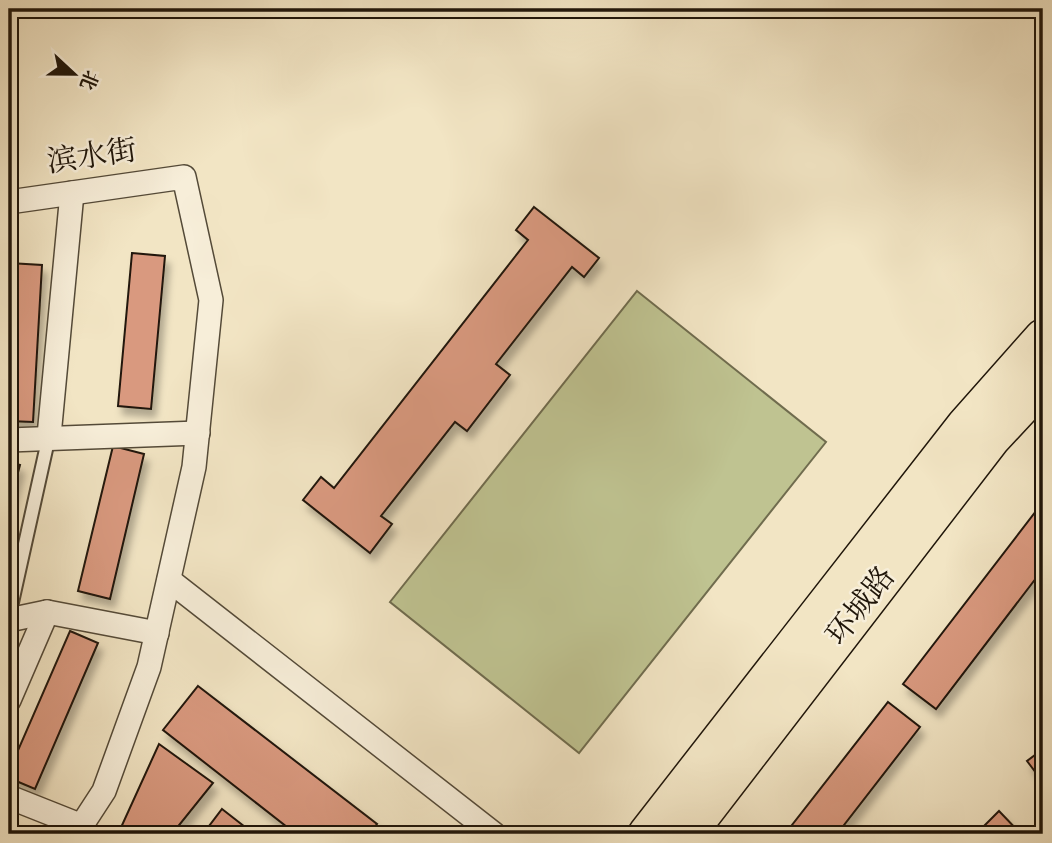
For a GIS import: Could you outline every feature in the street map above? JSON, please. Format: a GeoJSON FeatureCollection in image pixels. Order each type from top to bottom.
{"type":"FeatureCollection","features":[{"type":"Feature","properties":{"kind":"main road"},"geometry":{"type":"LineString","coordinates":[[647,834],[965,426],[1043,338]]}},
{"type":"Feature","properties":{"kind":"main road","name":"环城路"},"geometry":{"type":"LineString","coordinates":[[687,834],[991,439],[1043,383]]}},
{"type":"Feature","properties":{"kind":"street","name":"滨水街"},"geometry":{"type":"LineString","coordinates":[[9,202],[184,177],[211,300],[198,433]]}},
{"type":"Feature","properties":{"kind":"street"},"geometry":{"type":"LineString","coordinates":[[49,436],[72,193]]}},
{"type":"Feature","properties":{"kind":"street"},"geometry":{"type":"LineString","coordinates":[[9,440],[49,436],[198,433],[194,467],[149,667],[104,791],[79,830],[9,797]]}},
{"type":"Feature","properties":{"kind":"street"},"geometry":{"type":"LineString","coordinates":[[169,580],[494,834]]}},
{"type":"Feature","properties":{"kind":"street"},"geometry":{"type":"LineString","coordinates":[[9,618],[47,612],[157,634]]}},
{"type":"Feature","properties":{"kind":"street"},"geometry":{"type":"LineString","coordinates":[[9,700],[47,612]]}},
{"type":"Feature","properties":{"kind":"lane"},"geometry":{"type":"LineString","coordinates":[[9,618],[49,436]]}},
{"type":"Feature","properties":{"kind":"green space"},"geometry":{"type":"Polygon","coordinates":[[[637,291],[826,442],[579,753],[390,602],[637,291]]]}},
{"type":"Feature","properties":{"kind":"building"},"geometry":{"type":"Polygon","coordinates":[[[534,207],[599,258],[584,277],[572,267],[496,364],[510,375],[467,431],[455,422],[381,516],[392,524],[370,553],[303,500],[321,477],[334,488],[528,240],[516,230],[534,207]]]}},
{"type":"Feature","properties":{"kind":"building"},"geometry":{"type":"Polygon","coordinates":[[[132,253],[165,256],[151,409],[118,406],[132,253]]]}},
{"type":"Feature","properties":{"kind":"building"},"geometry":{"type":"Polygon","coordinates":[[[9,263],[42,265],[33,422],[9,421],[9,263]]]}},
{"type":"Feature","properties":{"kind":"building"},"geometry":{"type":"Polygon","coordinates":[[[113,446],[144,454],[110,599],[78,591],[113,446]]]}},
{"type":"Feature","properties":{"kind":"building"},"geometry":{"type":"Polygon","coordinates":[[[9,462],[20,465],[9,507],[9,462]]]}},
{"type":"Feature","properties":{"kind":"building"},"geometry":{"type":"Polygon","coordinates":[[[1043,502],[1043,569],[936,709],[903,684],[1043,502]]]}},
{"type":"Feature","properties":{"kind":"building"},"geometry":{"type":"Polygon","coordinates":[[[70,631],[98,643],[35,789],[9,778],[9,771],[70,631]]]}},
{"type":"Feature","properties":{"kind":"building"},"geometry":{"type":"Polygon","coordinates":[[[198,686],[377,824],[369,834],[296,834],[163,730],[198,686]]]}},
{"type":"Feature","properties":{"kind":"building"},"geometry":{"type":"Polygon","coordinates":[[[888,702],[920,727],[837,834],[785,834],[888,702]]]}},
{"type":"Feature","properties":{"kind":"building"},"geometry":{"type":"Polygon","coordinates":[[[159,744],[213,783],[172,834],[118,834],[159,744]]]}},
{"type":"Feature","properties":{"kind":"building"},"geometry":{"type":"Polygon","coordinates":[[[1043,749],[1043,782],[1027,761],[1043,749]]]}},
{"type":"Feature","properties":{"kind":"building"},"geometry":{"type":"Polygon","coordinates":[[[222,809],[254,834],[203,834],[222,809]]]}},
{"type":"Feature","properties":{"kind":"building"},"geometry":{"type":"Polygon","coordinates":[[[999,811],[1021,834],[976,834],[999,811]]]}},
{"type":"Feature","properties":{"kind":"building"},"geometry":{"type":"Polygon","coordinates":[[[9,820],[20,827],[15,834],[9,834],[9,820]]]}}]}
